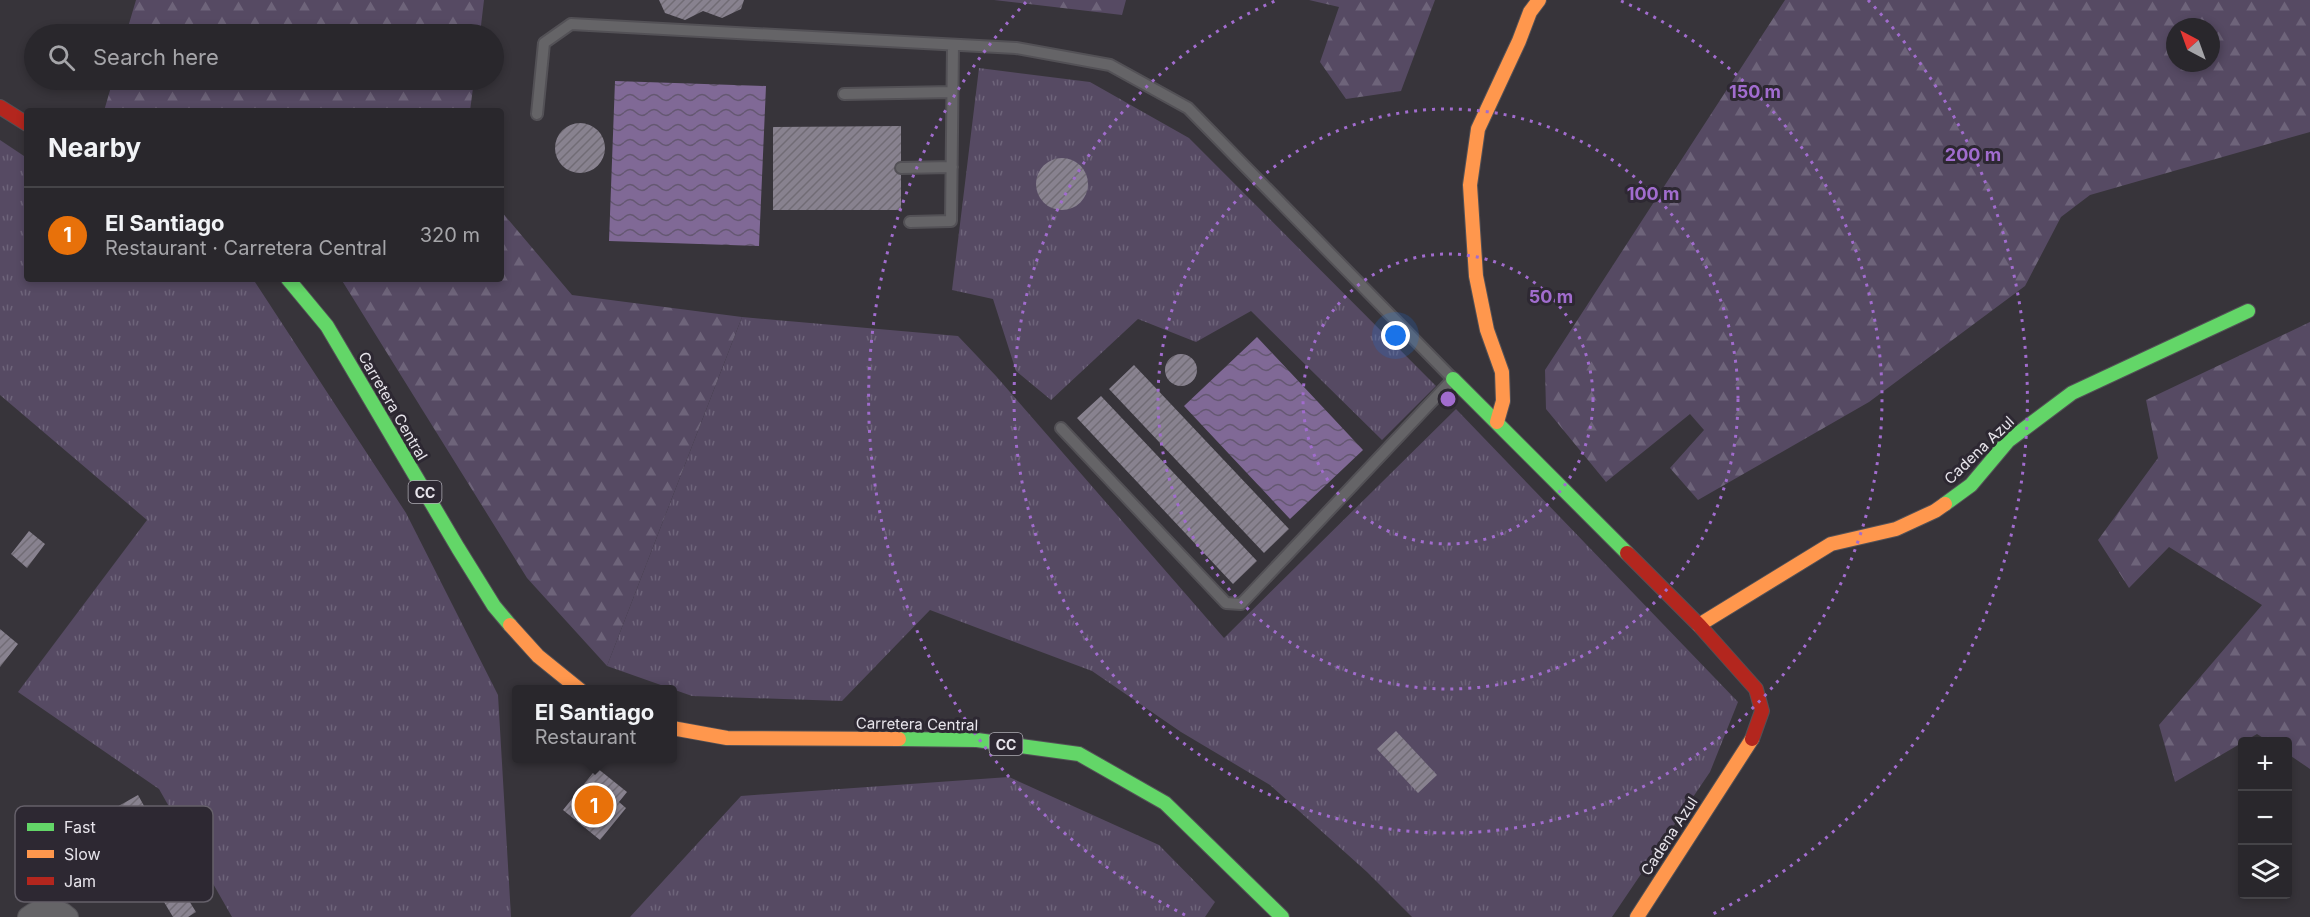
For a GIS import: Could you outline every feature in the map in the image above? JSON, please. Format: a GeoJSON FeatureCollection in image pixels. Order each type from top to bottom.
{"type":"FeatureCollection","features":[{"type":"Feature","properties":{"kind":"street"},"geometry":{"type":"LineString","coordinates":[[1497,422],[1503,401],[1502,372],[1487,330],[1476,276],[1470,185],[1478,129],[1530,12],[1539,0]]}},
{"type":"Feature","properties":{"kind":"street"},"geometry":{"type":"LineString","coordinates":[[0,107],[24,121]]}},
{"type":"Feature","properties":{"kind":"street","name":"Carretera Central"},"geometry":{"type":"LineString","coordinates":[[290,282],[327,326],[494,606],[538,656],[574,685]]}},
{"type":"Feature","properties":{"kind":"street","name":"Cadena Azul"},"geometry":{"type":"LineString","coordinates":[[1700,625],[1831,544],[1896,529],[1935,511],[1971,485],[2008,441],[2072,393],[2248,311]]}},
{"type":"Feature","properties":{"kind":"street","name":"Cadena Azul"},"geometry":{"type":"LineString","coordinates":[[1453,379],[1700,625],[1756,689],[1762,711],[1753,738],[1637,917]]}},
{"type":"Feature","properties":{"kind":"street","name":"Carretera Central"},"geometry":{"type":"LineString","coordinates":[[677,729],[727,738],[977,740],[1079,754],[1166,803],[1282,917]]}},
{"type":"Feature","properties":{"kind":"street"},"geometry":{"type":"LineString","coordinates":[[28,917],[49,907],[68,917]]}},
{"type":"Feature","properties":{"kind":"lane"},"geometry":{"type":"LineString","coordinates":[[537,114],[544,43],[571,24],[1016,48],[1110,65],[1188,108],[1453,379],[1241,604],[1226,603],[1061,428]]}},
{"type":"Feature","properties":{"kind":"lane"},"geometry":{"type":"LineString","coordinates":[[910,222],[951,221],[953,45]]}},
{"type":"Feature","properties":{"kind":"lane"},"geometry":{"type":"LineString","coordinates":[[844,94],[952,92]]}},
{"type":"Feature","properties":{"kind":"lane"},"geometry":{"type":"LineString","coordinates":[[901,168],[952,167]]}},
{"type":"Feature","properties":{"kind":"green space"},"geometry":{"type":"Polygon","coordinates":[[[136,0],[484,0],[481,24],[129,24],[136,0]]]}},
{"type":"Feature","properties":{"kind":"green space"},"geometry":{"type":"Polygon","coordinates":[[[994,0],[1126,0],[1122,15],[994,0]]]}},
{"type":"Feature","properties":{"kind":"green space"},"geometry":{"type":"Polygon","coordinates":[[[1309,0],[1435,0],[1401,91],[1346,99],[1320,62],[1339,7],[1309,0]]]}},
{"type":"Feature","properties":{"kind":"green space"},"geometry":{"type":"Polygon","coordinates":[[[1785,0],[2310,0],[2310,132],[2090,195],[2061,217],[2025,286],[1869,402],[1698,500],[1670,468],[1704,430],[1690,414],[1606,482],[1546,409],[1545,370],[1785,0]]]}},
{"type":"Feature","properties":{"kind":"green space"},"geometry":{"type":"Polygon","coordinates":[[[979,68],[1090,82],[1189,138],[1436,386],[1382,440],[1251,311],[1196,342],[1138,319],[1051,400],[1016,371],[993,299],[952,290],[979,68]]]}},
{"type":"Feature","properties":{"kind":"green space"},"geometry":{"type":"Polygon","coordinates":[[[110,90],[473,90],[470,108],[105,108],[110,90]]]}},
{"type":"Feature","properties":{"kind":"green space"},"geometry":{"type":"Polygon","coordinates":[[[0,140],[24,156],[24,282],[255,282],[406,513],[498,695],[511,917],[232,917],[213,884],[213,806],[169,806],[159,789],[18,692],[147,520],[0,395],[0,140]]]}},
{"type":"Feature","properties":{"kind":"green space"},"geometry":{"type":"Polygon","coordinates":[[[504,215],[572,295],[742,317],[607,666],[527,578],[343,282],[504,282],[504,215]]]}},
{"type":"Feature","properties":{"kind":"green space"},"geometry":{"type":"Polygon","coordinates":[[[742,317],[958,336],[996,376],[1224,638],[1456,409],[1738,702],[1710,772],[1612,917],[1412,917],[1367,872],[1270,785],[1181,732],[1092,671],[930,610],[842,701],[692,696],[677,691],[677,685],[661,685],[607,666],[742,317]]]}},
{"type":"Feature","properties":{"kind":"green space"},"geometry":{"type":"Polygon","coordinates":[[[2310,322],[2310,769],[2292,757],[2292,737],[2262,737],[2257,734],[2252,737],[2238,737],[2238,745],[2175,782],[2159,725],[2262,605],[2169,547],[2129,588],[2098,540],[2158,458],[2146,400],[2310,322]]]}},
{"type":"Feature","properties":{"kind":"green space"},"geometry":{"type":"Polygon","coordinates":[[[1009,777],[1159,845],[1215,902],[1205,917],[630,917],[741,796],[1009,777]]]}},
{"type":"Feature","properties":{"kind":"water"},"geometry":{"type":"Polygon","coordinates":[[[615,81],[766,86],[759,246],[609,241],[615,81]]]}},
{"type":"Feature","properties":{"kind":"water"},"geometry":{"type":"Polygon","coordinates":[[[1257,337],[1363,450],[1290,519],[1184,406],[1257,337]]]}},
{"type":"Feature","properties":{"kind":"building"},"geometry":{"type":"Polygon","coordinates":[[[659,0],[744,0],[741,9],[722,18],[703,11],[685,20],[665,13],[659,0]]]}},
{"type":"Feature","properties":{"kind":"building"},"geometry":{"type":"Polygon","coordinates":[[[585,123],[598,130],[604,138],[604,158],[598,166],[590,172],[575,173],[562,166],[556,158],[555,143],[562,130],[570,124],[585,123]]]}},
{"type":"Feature","properties":{"kind":"building"},"geometry":{"type":"Polygon","coordinates":[[[901,126],[901,210],[773,210],[773,127],[901,126]]]}},
{"type":"Feature","properties":{"kind":"building"},"geometry":{"type":"Polygon","coordinates":[[[1062,158],[1072,160],[1080,166],[1086,174],[1088,184],[1086,194],[1080,202],[1072,208],[1062,210],[1052,208],[1044,202],[1038,194],[1036,184],[1038,174],[1044,166],[1052,160],[1062,158]]]}},
{"type":"Feature","properties":{"kind":"building"},"geometry":{"type":"Polygon","coordinates":[[[1181,354],[1192,359],[1197,370],[1192,381],[1181,386],[1170,381],[1165,370],[1170,359],[1181,354]]]}},
{"type":"Feature","properties":{"kind":"building"},"geometry":{"type":"Polygon","coordinates":[[[1134,365],[1289,529],[1264,553],[1109,389],[1134,365]]]}},
{"type":"Feature","properties":{"kind":"building"},"geometry":{"type":"Polygon","coordinates":[[[1101,396],[1257,561],[1233,584],[1077,418],[1101,396]]]}},
{"type":"Feature","properties":{"kind":"building"},"geometry":{"type":"Polygon","coordinates":[[[29,531],[45,544],[27,568],[11,554],[29,531]]]}},
{"type":"Feature","properties":{"kind":"building"},"geometry":{"type":"Polygon","coordinates":[[[0,629],[18,644],[0,667],[0,629]]]}},
{"type":"Feature","properties":{"kind":"building"},"geometry":{"type":"Polygon","coordinates":[[[1396,731],[1437,775],[1418,793],[1377,749],[1396,731]]]}},
{"type":"Feature","properties":{"kind":"building"},"geometry":{"type":"Polygon","coordinates":[[[597,768],[627,792],[619,802],[626,808],[600,840],[563,810],[597,768]]]}},
{"type":"Feature","properties":{"kind":"building"},"geometry":{"type":"Polygon","coordinates":[[[138,795],[144,806],[119,806],[138,795]]]}},
{"type":"Feature","properties":{"kind":"building"},"geometry":{"type":"Polygon","coordinates":[[[164,902],[190,902],[196,912],[188,917],[173,917],[164,902]]]}},
{"type":"Feature","properties":{"kind":"traffic: fast"},"geometry":{"type":"LineString","coordinates":[[290,282],[327,326],[458,548],[494,606],[510,625]]}},
{"type":"Feature","properties":{"kind":"traffic: fast"},"geometry":{"type":"LineString","coordinates":[[1945,504],[1971,485],[2008,441],[2072,393],[2248,311]]}},
{"type":"Feature","properties":{"kind":"traffic: fast"},"geometry":{"type":"LineString","coordinates":[[1453,379],[1627,553]]}},
{"type":"Feature","properties":{"kind":"traffic: fast"},"geometry":{"type":"LineString","coordinates":[[899,739],[977,740],[1079,754],[1165,803],[1282,917]]}},
{"type":"Feature","properties":{"kind":"traffic: slow"},"geometry":{"type":"LineString","coordinates":[[1497,422],[1503,401],[1502,372],[1487,330],[1476,276],[1470,185],[1478,129],[1530,12],[1539,0]]}},
{"type":"Feature","properties":{"kind":"traffic: slow"},"geometry":{"type":"LineString","coordinates":[[1699,625],[1831,544],[1896,529],[1945,504]]}},
{"type":"Feature","properties":{"kind":"traffic: slow"},"geometry":{"type":"LineString","coordinates":[[510,625],[538,656],[574,685]]}},
{"type":"Feature","properties":{"kind":"traffic: slow"},"geometry":{"type":"LineString","coordinates":[[677,729],[727,738],[899,739]]}},
{"type":"Feature","properties":{"kind":"traffic: slow"},"geometry":{"type":"LineString","coordinates":[[1637,917],[1752,739]]}},
{"type":"Feature","properties":{"kind":"traffic: jam"},"geometry":{"type":"LineString","coordinates":[[0,107],[24,122]]}},
{"type":"Feature","properties":{"kind":"traffic: jam"},"geometry":{"type":"LineString","coordinates":[[1627,553],[1699,625],[1756,689],[1762,711],[1752,739]]}},
{"type":"Feature","properties":{"kind":"place","name":"El Santiago"},"geometry":{"type":"Point","coordinates":[594,805]}}]}
